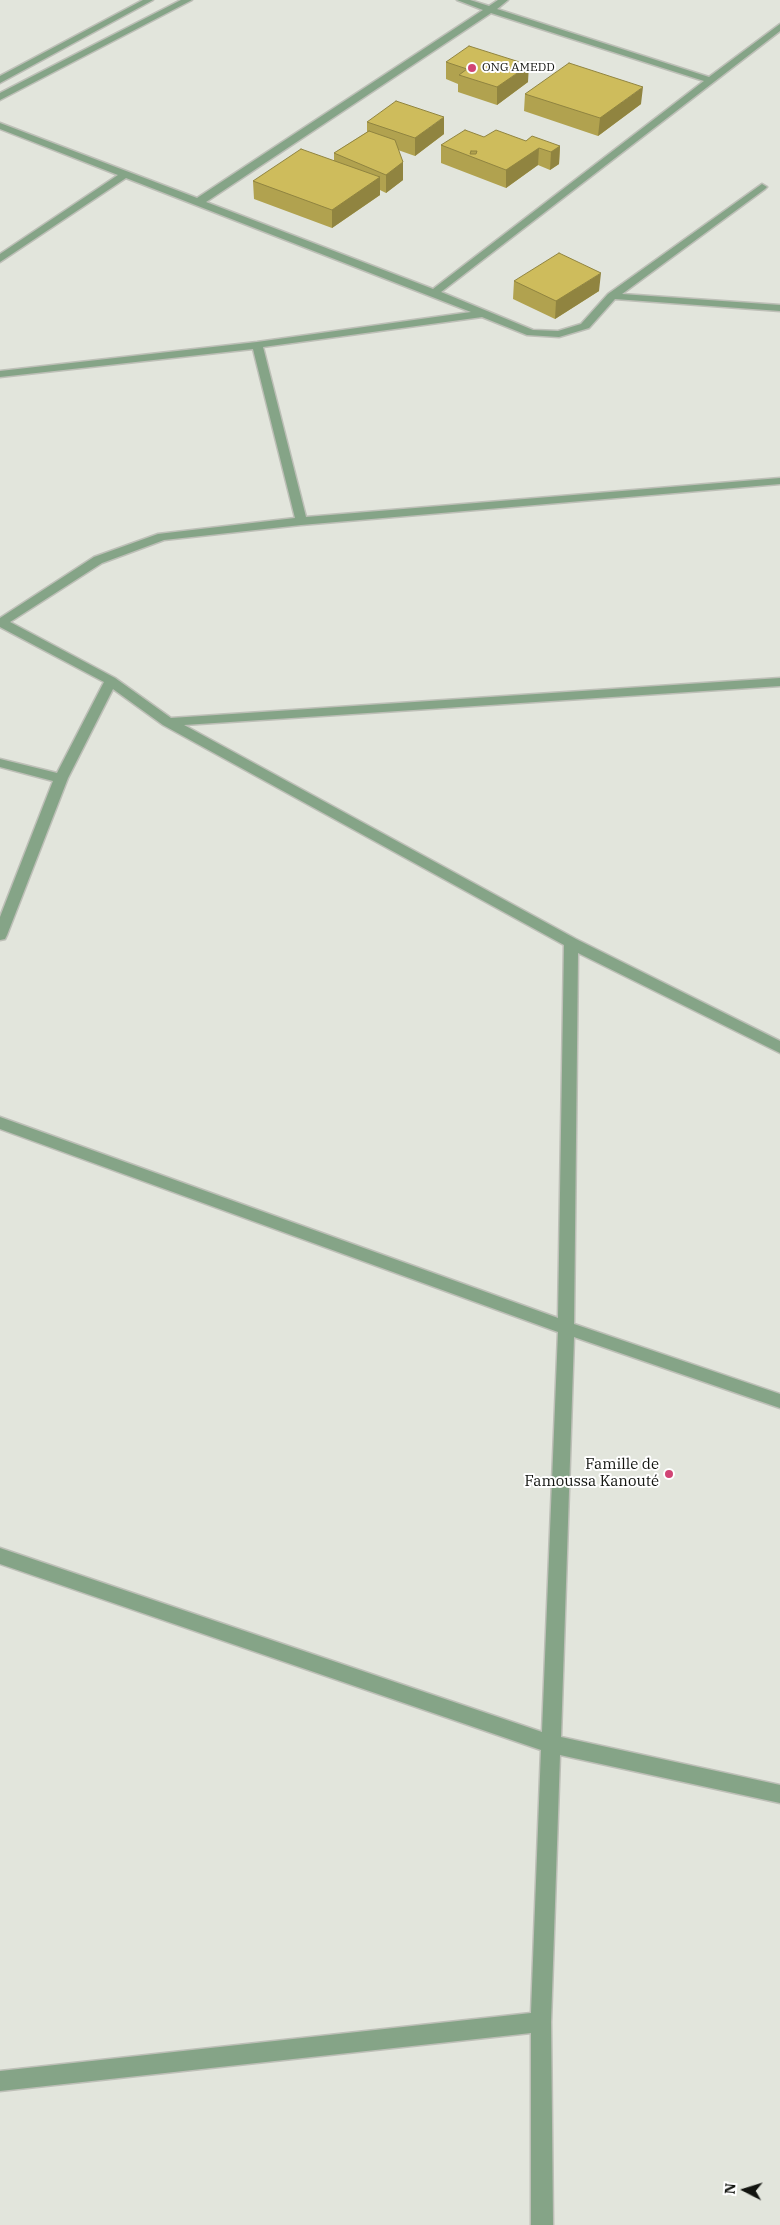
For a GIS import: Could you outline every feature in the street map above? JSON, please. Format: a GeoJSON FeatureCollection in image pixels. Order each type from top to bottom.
{"type":"FeatureCollection","features":[{"type":"Feature","properties":{"kind":"street"},"geometry":{"type":"LineString","coordinates":[[0,80],[149,0]]}},
{"type":"Feature","properties":{"kind":"street"},"geometry":{"type":"LineString","coordinates":[[0,97],[188,0]]}},
{"type":"Feature","properties":{"kind":"street"},"geometry":{"type":"LineString","coordinates":[[461,0],[712,81]]}},
{"type":"Feature","properties":{"kind":"street"},"geometry":{"type":"LineString","coordinates":[[197,203],[504,0]]}},
{"type":"Feature","properties":{"kind":"street"},"geometry":{"type":"LineString","coordinates":[[434,293],[780,27]]}},
{"type":"Feature","properties":{"kind":"street"},"geometry":{"type":"LineString","coordinates":[[0,126],[434,293],[530,333],[559,334],[585,326],[612,296],[762,187]]}},
{"type":"Feature","properties":{"kind":"street"},"geometry":{"type":"LineString","coordinates":[[0,259],[124,175]]}},
{"type":"Feature","properties":{"kind":"street"},"geometry":{"type":"LineString","coordinates":[[612,296],[780,308]]}},
{"type":"Feature","properties":{"kind":"street"},"geometry":{"type":"LineString","coordinates":[[0,374],[258,345],[481,314]]}},
{"type":"Feature","properties":{"kind":"street"},"geometry":{"type":"LineString","coordinates":[[258,345],[300,521]]}},
{"type":"Feature","properties":{"kind":"street"},"geometry":{"type":"LineString","coordinates":[[780,481],[300,521],[162,537],[98,560],[1,622],[111,681],[168,722],[571,943],[780,1047]]}},
{"type":"Feature","properties":{"kind":"street"},"geometry":{"type":"LineString","coordinates":[[0,934],[61,778],[111,681]]}},
{"type":"Feature","properties":{"kind":"street"},"geometry":{"type":"LineString","coordinates":[[168,722],[780,682]]}},
{"type":"Feature","properties":{"kind":"street"},"geometry":{"type":"LineString","coordinates":[[0,764],[61,778]]}},
{"type":"Feature","properties":{"kind":"street"},"geometry":{"type":"LineString","coordinates":[[542,2225],[540,2022],[566,1328],[571,943]]}},
{"type":"Feature","properties":{"kind":"street"},"geometry":{"type":"LineString","coordinates":[[0,1123],[566,1328],[780,1400]]}},
{"type":"Feature","properties":{"kind":"street"},"geometry":{"type":"LineString","coordinates":[[0,1556],[551,1744],[780,1794]]}},
{"type":"Feature","properties":{"kind":"street"},"geometry":{"type":"LineString","coordinates":[[0,2081],[540,2022]]}},
{"type":"Feature","properties":{"kind":"building"},"geometry":{"type":"Polygon","coordinates":[[[469,46],[529,65],[497,87],[459,75],[467,69],[446,62],[469,46]]]}},
{"type":"Feature","properties":{"kind":"building"},"geometry":{"type":"Polygon","coordinates":[[[569,63],[643,87],[600,118],[525,94],[569,63]]]}},
{"type":"Feature","properties":{"kind":"building"},"geometry":{"type":"Polygon","coordinates":[[[396,101],[444,117],[415,138],[367,122],[396,101]]]}},
{"type":"Feature","properties":{"kind":"building"},"geometry":{"type":"Polygon","coordinates":[[[465,130],[484,137],[496,130],[526,141],[532,136],[560,146],[551,152],[539,148],[506,170],[441,145],[465,130]],[[471,151],[470,154],[476,154],[477,151],[471,151]]]}},
{"type":"Feature","properties":{"kind":"building"},"geometry":{"type":"Polygon","coordinates":[[[369,131],[395,140],[403,162],[386,175],[334,153],[369,131]]]}},
{"type":"Feature","properties":{"kind":"building"},"geometry":{"type":"Polygon","coordinates":[[[301,149],[380,177],[332,210],[253,181],[301,149]]]}},
{"type":"Feature","properties":{"kind":"building"},"geometry":{"type":"Polygon","coordinates":[[[559,253],[601,273],[556,301],[514,281],[559,253]]]}},
{"type":"Feature","properties":{"kind":"place","name":"ONG AMEDD"},"geometry":{"type":"Point","coordinates":[472,68]}},
{"type":"Feature","properties":{"kind":"place","name":"Famille de Famoussa Kanouté"},"geometry":{"type":"Point","coordinates":[669,1474]}}]}
